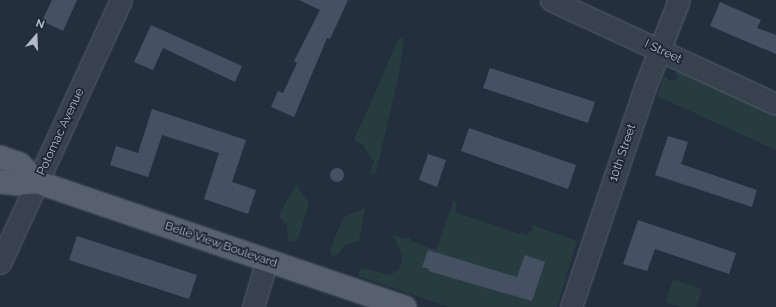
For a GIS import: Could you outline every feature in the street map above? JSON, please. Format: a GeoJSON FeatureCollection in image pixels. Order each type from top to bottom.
{"type":"FeatureCollection","features":[{"type":"Feature","properties":{"kind":"main road","name":"Belle View Boulevard"},"geometry":{"type":"LineString","coordinates":[[0,157],[20,164],[37,182]]}},
{"type":"Feature","properties":{"kind":"main road","name":"Belle View Boulevard"},"geometry":{"type":"LineString","coordinates":[[0,182],[16,184],[37,182],[405,307]]}},
{"type":"Feature","properties":{"kind":"street","name":"Potomac Avenue"},"geometry":{"type":"LineString","coordinates":[[0,263],[121,0]]}},
{"type":"Feature","properties":{"kind":"street","name":"I Street"},"geometry":{"type":"LineString","coordinates":[[551,0],[776,104]]}},
{"type":"Feature","properties":{"kind":"street","name":"10th Street"},"geometry":{"type":"LineString","coordinates":[[571,307],[660,50],[679,0]]}},
{"type":"Feature","properties":{"kind":"street"},"geometry":{"type":"LineString","coordinates":[[253,307],[267,260]]}},
{"type":"Feature","properties":{"kind":"green space"},"geometry":{"type":"Polygon","coordinates":[[[399,38],[404,39],[399,74],[376,173],[370,174],[374,161],[363,145],[354,140],[399,38]]]}},
{"type":"Feature","properties":{"kind":"green space"},"geometry":{"type":"Polygon","coordinates":[[[681,71],[776,113],[776,150],[657,96],[663,78],[666,76],[670,81],[677,79],[676,72],[681,71]]]}},
{"type":"Feature","properties":{"kind":"green space"},"geometry":{"type":"Polygon","coordinates":[[[296,184],[309,203],[298,239],[294,242],[288,240],[287,226],[279,215],[296,184]]]}},
{"type":"Feature","properties":{"kind":"green space"},"geometry":{"type":"Polygon","coordinates":[[[454,200],[457,205],[455,212],[520,234],[522,231],[525,236],[533,230],[532,225],[577,241],[557,307],[449,307],[358,276],[361,268],[390,275],[398,270],[402,263],[402,254],[393,235],[403,239],[409,237],[412,242],[436,250],[454,200]]]}},
{"type":"Feature","properties":{"kind":"green space"},"geometry":{"type":"Polygon","coordinates":[[[365,208],[359,241],[345,245],[336,256],[331,255],[330,250],[343,217],[365,208]]]}},
{"type":"Feature","properties":{"kind":"green space"},"geometry":{"type":"Polygon","coordinates":[[[673,279],[702,289],[696,307],[681,307],[665,302],[673,279]]]}},
{"type":"Feature","properties":{"kind":"building"},"geometry":{"type":"Polygon","coordinates":[[[52,0],[77,0],[63,31],[42,21],[52,0]]]}},
{"type":"Feature","properties":{"kind":"building"},"geometry":{"type":"Polygon","coordinates":[[[299,0],[348,0],[330,39],[327,38],[294,117],[271,107],[278,91],[283,93],[297,63],[294,61],[320,10],[299,0]]]}},
{"type":"Feature","properties":{"kind":"building"},"geometry":{"type":"Polygon","coordinates":[[[720,2],[761,20],[757,28],[776,35],[776,54],[710,26],[720,2]]]}},
{"type":"Feature","properties":{"kind":"building"},"geometry":{"type":"Polygon","coordinates":[[[151,25],[242,66],[235,82],[163,48],[153,70],[134,62],[151,25]]]}},
{"type":"Feature","properties":{"kind":"building"},"geometry":{"type":"Polygon","coordinates":[[[490,68],[595,102],[588,123],[483,88],[490,68]]]}},
{"type":"Feature","properties":{"kind":"building"},"geometry":{"type":"Polygon","coordinates":[[[152,109],[246,140],[232,182],[256,190],[248,214],[204,199],[219,153],[162,135],[148,177],[110,165],[116,146],[138,153],[152,109]]]}},
{"type":"Feature","properties":{"kind":"building"},"geometry":{"type":"Polygon","coordinates":[[[469,128],[576,165],[568,189],[461,151],[469,128]]]}},
{"type":"Feature","properties":{"kind":"building"},"geometry":{"type":"Polygon","coordinates":[[[668,136],[688,142],[681,164],[757,190],[752,207],[655,175],[668,136]]]}},
{"type":"Feature","properties":{"kind":"building"},"geometry":{"type":"Polygon","coordinates":[[[428,154],[446,160],[437,187],[419,180],[428,154]]]}},
{"type":"Feature","properties":{"kind":"building"},"geometry":{"type":"Polygon","coordinates":[[[337,168],[342,170],[344,175],[342,180],[337,182],[332,180],[330,175],[332,170],[337,168]]]}},
{"type":"Feature","properties":{"kind":"building"},"geometry":{"type":"Polygon","coordinates":[[[638,220],[736,253],[729,274],[655,249],[647,271],[623,264],[638,220]]]}},
{"type":"Feature","properties":{"kind":"building"},"geometry":{"type":"Polygon","coordinates":[[[77,236],[197,275],[189,299],[69,260],[77,236]]]}},
{"type":"Feature","properties":{"kind":"building"},"geometry":{"type":"Polygon","coordinates":[[[428,250],[517,277],[525,255],[545,262],[532,301],[428,271],[429,269],[422,267],[428,250]]]}}]}
